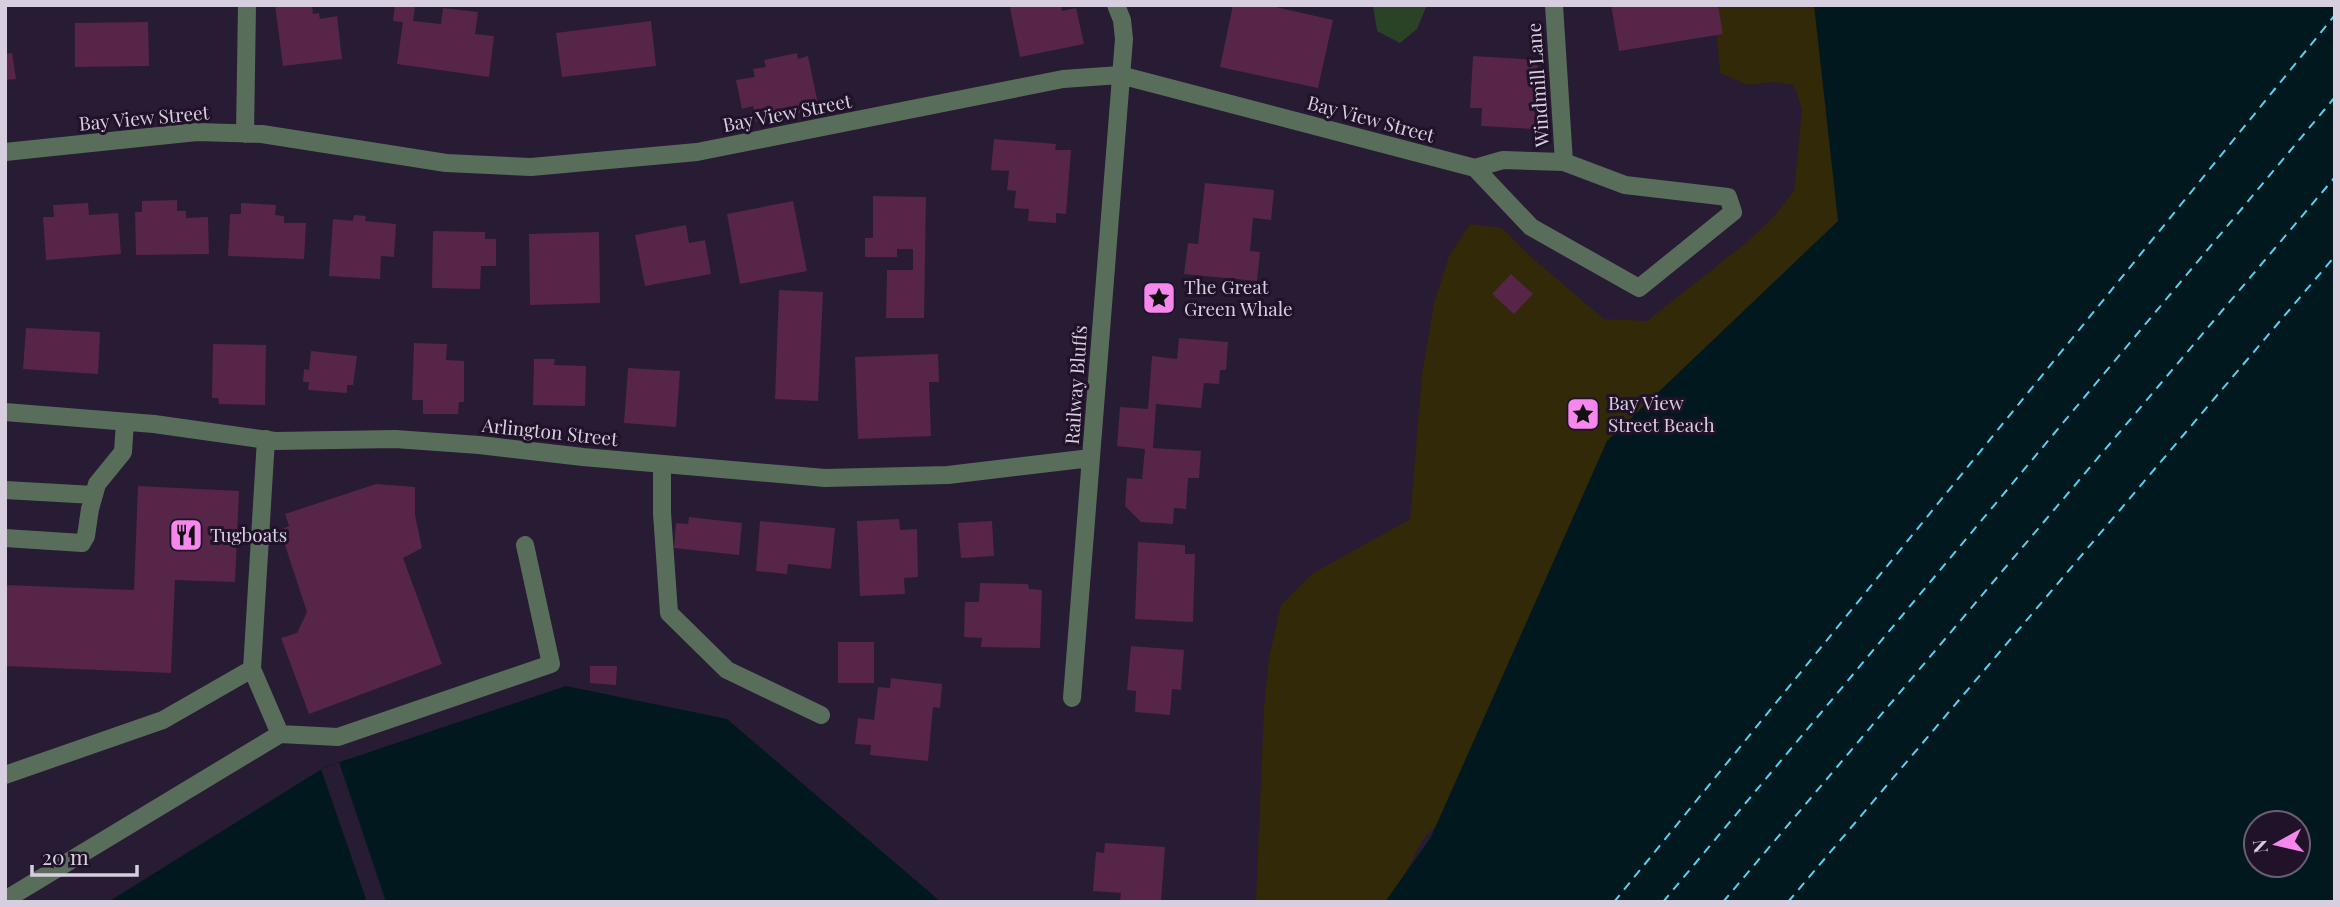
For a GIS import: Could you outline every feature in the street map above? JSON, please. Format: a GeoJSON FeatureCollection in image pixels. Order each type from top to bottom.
{"type":"FeatureCollection","features":[{"type":"Feature","properties":{"kind":"street"},"geometry":{"type":"LineString","coordinates":[[246,134],[247,5]]}},
{"type":"Feature","properties":{"kind":"street","name":"Railway Bluffs"},"geometry":{"type":"LineString","coordinates":[[1072,698],[1124,39],[1122,20],[1116,5]]}},
{"type":"Feature","properties":{"kind":"street","name":"Windmill Lane"},"geometry":{"type":"LineString","coordinates":[[1554,5],[1564,162]]}},
{"type":"Feature","properties":{"kind":"street","name":"Bay View Street"},"geometry":{"type":"LineString","coordinates":[[5,152],[197,132],[262,134],[446,163],[531,167],[697,152],[1063,79],[1121,75],[1475,168],[1503,160],[1564,162],[1625,185],[1728,197],[1733,212],[1639,288],[1531,228],[1475,168]]}},
{"type":"Feature","properties":{"kind":"street","name":"Arlington Street"},"geometry":{"type":"LineString","coordinates":[[5,412],[125,422],[266,439],[395,439],[825,478],[948,475],[1091,458]]}},
{"type":"Feature","properties":{"kind":"street"},"geometry":{"type":"LineString","coordinates":[[5,538],[82,543],[86,536],[97,484],[123,452],[125,422]]}},
{"type":"Feature","properties":{"kind":"street"},"geometry":{"type":"LineString","coordinates":[[266,439],[252,669],[280,734]]}},
{"type":"Feature","properties":{"kind":"street"},"geometry":{"type":"LineString","coordinates":[[662,464],[662,513],[669,613],[727,670],[821,715]]}},
{"type":"Feature","properties":{"kind":"street"},"geometry":{"type":"LineString","coordinates":[[5,490],[94,495]]}},
{"type":"Feature","properties":{"kind":"street"},"geometry":{"type":"LineString","coordinates":[[5,900],[280,734],[338,737],[551,664],[525,545]]}},
{"type":"Feature","properties":{"kind":"street"},"geometry":{"type":"LineString","coordinates":[[5,775],[163,720],[252,669]]}},
{"type":"Feature","properties":{"kind":"green space"},"geometry":{"type":"Polygon","coordinates":[[[1373,5],[1427,5],[1417,29],[1400,43],[1377,31],[1373,5]]]}},
{"type":"Feature","properties":{"kind":"sand","name":"Bay View Street Beach"},"geometry":{"type":"Polygon","coordinates":[[[1714,5],[1879,5],[1899,149],[1505,756],[1423,839],[1391,902],[1256,902],[1264,708],[1269,657],[1281,605],[1312,574],[1410,519],[1422,374],[1434,303],[1449,256],[1470,224],[1502,228],[1530,256],[1604,319],[1647,321],[1747,242],[1775,215],[1794,191],[1802,110],[1794,85],[1774,82],[1748,85],[1720,73],[1714,5]]]}},
{"type":"Feature","properties":{"kind":"water"},"geometry":{"type":"Polygon","coordinates":[[[1814,5],[2335,5],[2335,902],[1385,902],[1431,837],[1607,441],[1838,221],[1814,5]]]}},
{"type":"Feature","properties":{"kind":"water"},"geometry":{"type":"Polygon","coordinates":[[[566,686],[727,719],[941,902],[108,902],[325,767],[566,686]]]}},
{"type":"Feature","properties":{"kind":"pier"},"geometry":{"type":"Polygon","coordinates":[[[339,762],[386,902],[367,902],[321,769],[339,762]]]}},
{"type":"Feature","properties":{"kind":"building"},"geometry":{"type":"Polygon","coordinates":[[[275,5],[312,5],[313,14],[319,13],[320,19],[337,16],[342,59],[283,66],[275,5]]]}},
{"type":"Feature","properties":{"kind":"building"},"geometry":{"type":"Polygon","coordinates":[[[395,5],[415,7],[413,21],[441,24],[443,8],[478,12],[475,34],[494,36],[489,77],[397,64],[403,22],[393,21],[395,5]]]}},
{"type":"Feature","properties":{"kind":"building"},"geometry":{"type":"Polygon","coordinates":[[[1015,5],[1061,5],[1062,11],[1076,8],[1084,44],[1020,57],[1010,8],[1015,5]]]}},
{"type":"Feature","properties":{"kind":"building"},"geometry":{"type":"Polygon","coordinates":[[[1233,5],[1267,5],[1333,20],[1318,88],[1220,67],[1233,5]]]}},
{"type":"Feature","properties":{"kind":"building"},"geometry":{"type":"Polygon","coordinates":[[[1611,5],[1718,5],[1723,34],[1619,51],[1611,5]]]}},
{"type":"Feature","properties":{"kind":"building"},"geometry":{"type":"Polygon","coordinates":[[[651,21],[656,66],[562,77],[556,33],[651,21]]]}},
{"type":"Feature","properties":{"kind":"building"},"geometry":{"type":"Polygon","coordinates":[[[148,22],[149,66],[75,67],[75,23],[148,22]]]}},
{"type":"Feature","properties":{"kind":"building"},"geometry":{"type":"Polygon","coordinates":[[[12,53],[16,79],[5,80],[5,54],[12,53]]]}},
{"type":"Feature","properties":{"kind":"building"},"geometry":{"type":"Polygon","coordinates":[[[797,53],[798,59],[808,56],[819,109],[756,122],[753,106],[742,109],[736,80],[755,77],[753,69],[766,67],[764,60],[797,53]]]}},
{"type":"Feature","properties":{"kind":"building"},"geometry":{"type":"Polygon","coordinates":[[[1473,56],[1538,60],[1534,129],[1481,126],[1482,108],[1470,108],[1473,56]]]}},
{"type":"Feature","properties":{"kind":"building"},"geometry":{"type":"Polygon","coordinates":[[[994,139],[1056,144],[1055,150],[1071,150],[1066,214],[1056,213],[1056,223],[1028,221],[1029,209],[1014,208],[1016,191],[1007,190],[1009,171],[991,170],[994,139]]]}},
{"type":"Feature","properties":{"kind":"building"},"geometry":{"type":"Polygon","coordinates":[[[1205,183],[1274,190],[1271,220],[1253,218],[1250,251],[1260,252],[1257,281],[1184,274],[1188,243],[1198,244],[1205,183]]]}},
{"type":"Feature","properties":{"kind":"building"},"geometry":{"type":"Polygon","coordinates":[[[873,196],[926,197],[924,318],[886,318],[887,270],[913,270],[913,249],[897,249],[897,257],[865,257],[865,238],[873,238],[873,196]]]}},
{"type":"Feature","properties":{"kind":"building"},"geometry":{"type":"Polygon","coordinates":[[[177,200],[177,211],[186,211],[186,218],[208,217],[209,254],[136,255],[135,212],[142,212],[142,201],[177,200]]]}},
{"type":"Feature","properties":{"kind":"building"},"geometry":{"type":"Polygon","coordinates":[[[793,201],[807,271],[740,284],[727,214],[793,201]]]}},
{"type":"Feature","properties":{"kind":"building"},"geometry":{"type":"Polygon","coordinates":[[[88,203],[89,215],[118,213],[121,254],[46,260],[43,217],[54,217],[53,205],[88,203]]]}},
{"type":"Feature","properties":{"kind":"building"},"geometry":{"type":"Polygon","coordinates":[[[241,203],[276,205],[275,215],[284,216],[284,223],[306,223],[304,259],[228,256],[230,214],[241,214],[241,203]]]}},
{"type":"Feature","properties":{"kind":"building"},"geometry":{"type":"Polygon","coordinates":[[[354,215],[366,216],[365,221],[396,224],[394,257],[381,256],[380,279],[329,276],[333,219],[353,221],[354,215]]]}},
{"type":"Feature","properties":{"kind":"building"},"geometry":{"type":"Polygon","coordinates":[[[686,225],[689,243],[705,240],[711,274],[645,286],[635,235],[686,225]]]}},
{"type":"Feature","properties":{"kind":"building"},"geometry":{"type":"Polygon","coordinates":[[[433,231],[485,232],[485,239],[496,239],[496,266],[481,266],[480,289],[432,288],[433,231]]]}},
{"type":"Feature","properties":{"kind":"building"},"geometry":{"type":"Polygon","coordinates":[[[599,232],[600,303],[530,305],[529,234],[599,232]]]}},
{"type":"Feature","properties":{"kind":"building"},"geometry":{"type":"Polygon","coordinates":[[[1511,274],[1533,294],[1514,314],[1492,294],[1511,274]]]}},
{"type":"Feature","properties":{"kind":"building"},"geometry":{"type":"Polygon","coordinates":[[[779,290],[823,292],[818,401],[775,399],[779,290]]]}},
{"type":"Feature","properties":{"kind":"building"},"geometry":{"type":"Polygon","coordinates":[[[26,328],[100,332],[98,374],[23,369],[26,328]]]}},
{"type":"Feature","properties":{"kind":"building"},"geometry":{"type":"Polygon","coordinates":[[[1179,338],[1228,342],[1226,370],[1220,370],[1219,384],[1204,383],[1201,408],[1156,404],[1153,448],[1201,451],[1199,478],[1188,478],[1186,509],[1174,508],[1173,524],[1141,522],[1125,506],[1127,478],[1142,479],[1145,449],[1117,446],[1120,407],[1148,409],[1152,356],[1177,359],[1179,338]]]}},
{"type":"Feature","properties":{"kind":"building"},"geometry":{"type":"Polygon","coordinates":[[[414,343],[447,344],[446,360],[464,361],[464,402],[459,402],[458,414],[423,414],[423,400],[412,400],[414,343]]]}},
{"type":"Feature","properties":{"kind":"building"},"geometry":{"type":"Polygon","coordinates":[[[213,344],[266,345],[265,405],[219,404],[218,398],[212,398],[213,344]]]}},
{"type":"Feature","properties":{"kind":"building"},"geometry":{"type":"Polygon","coordinates":[[[311,351],[357,356],[353,385],[347,385],[347,393],[308,390],[309,382],[303,382],[304,369],[309,370],[311,351]]]}},
{"type":"Feature","properties":{"kind":"building"},"geometry":{"type":"Polygon","coordinates":[[[938,354],[939,382],[929,382],[931,436],[858,439],[855,357],[938,354]]]}},
{"type":"Feature","properties":{"kind":"building"},"geometry":{"type":"Polygon","coordinates":[[[534,359],[555,359],[554,365],[586,366],[585,406],[533,405],[534,359]]]}},
{"type":"Feature","properties":{"kind":"building"},"geometry":{"type":"Polygon","coordinates":[[[628,368],[680,371],[676,427],[624,423],[628,368]]]}},
{"type":"Feature","properties":{"kind":"building"},"geometry":{"type":"Polygon","coordinates":[[[376,484],[415,487],[415,515],[422,548],[403,558],[442,664],[309,714],[281,638],[297,633],[307,612],[280,530],[289,526],[285,514],[376,484]]]}},
{"type":"Feature","properties":{"kind":"building","name":"Tugboats"},"geometry":{"type":"Polygon","coordinates":[[[138,486],[239,491],[235,582],[175,580],[171,673],[5,666],[5,585],[134,590],[138,486]]]}},
{"type":"Feature","properties":{"kind":"building"},"geometry":{"type":"Polygon","coordinates":[[[689,517],[742,523],[739,555],[674,548],[676,523],[688,524],[689,517]]]}},
{"type":"Feature","properties":{"kind":"building"},"geometry":{"type":"Polygon","coordinates":[[[899,519],[900,530],[917,529],[918,577],[904,578],[905,594],[860,596],[857,521],[899,519]]]}},
{"type":"Feature","properties":{"kind":"building"},"geometry":{"type":"Polygon","coordinates":[[[760,521],[835,528],[831,569],[788,564],[787,574],[756,571],[760,521]]]}},
{"type":"Feature","properties":{"kind":"building"},"geometry":{"type":"Polygon","coordinates":[[[992,521],[994,556],[961,558],[958,523],[992,521]]]}},
{"type":"Feature","properties":{"kind":"building"},"geometry":{"type":"Polygon","coordinates":[[[1138,542],[1185,545],[1185,554],[1195,554],[1193,622],[1135,619],[1138,542]]]}},
{"type":"Feature","properties":{"kind":"building"},"geometry":{"type":"Polygon","coordinates":[[[980,583],[1028,584],[1029,589],[1042,590],[1040,648],[981,647],[982,638],[964,637],[965,602],[979,602],[980,583]]]}},
{"type":"Feature","properties":{"kind":"building"},"geometry":{"type":"Polygon","coordinates":[[[838,642],[874,642],[874,683],[838,683],[838,642]]]}},
{"type":"Feature","properties":{"kind":"building"},"geometry":{"type":"Polygon","coordinates":[[[1131,646],[1184,650],[1181,690],[1172,689],[1170,715],[1135,712],[1136,691],[1127,690],[1131,646]]]}},
{"type":"Feature","properties":{"kind":"building"},"geometry":{"type":"Polygon","coordinates":[[[590,666],[617,666],[616,685],[590,683],[590,666]]]}},
{"type":"Feature","properties":{"kind":"building"},"geometry":{"type":"Polygon","coordinates":[[[891,678],[942,684],[940,708],[933,707],[928,761],[870,755],[871,745],[855,744],[858,718],[874,720],[878,687],[890,688],[891,678]]]}},
{"type":"Feature","properties":{"kind":"building"},"geometry":{"type":"Polygon","coordinates":[[[1105,843],[1165,847],[1161,902],[1120,902],[1121,893],[1093,891],[1096,852],[1104,853],[1105,843]]]}},
{"type":"Feature","properties":{"kind":"ferry route"},"geometry":{"type":"LineString","coordinates":[[1614,902],[2335,15]]}},
{"type":"Feature","properties":{"kind":"ferry route"},"geometry":{"type":"LineString","coordinates":[[1663,902],[2335,97]]}},
{"type":"Feature","properties":{"kind":"ferry route"},"geometry":{"type":"LineString","coordinates":[[1723,902],[2335,177]]}},
{"type":"Feature","properties":{"kind":"ferry route"},"geometry":{"type":"LineString","coordinates":[[1788,902],[2335,256]]}},
{"type":"Feature","properties":{"kind":"place","name":"The Great Green Whale"},"geometry":{"type":"Point","coordinates":[1159,298]}},
{"type":"Feature","properties":{"kind":"place","name":"Bay View Street Beach"},"geometry":{"type":"Point","coordinates":[1583,414]}},
{"type":"Feature","properties":{"kind":"place","name":"Tugboats"},"geometry":{"type":"Point","coordinates":[186,535]}}]}
